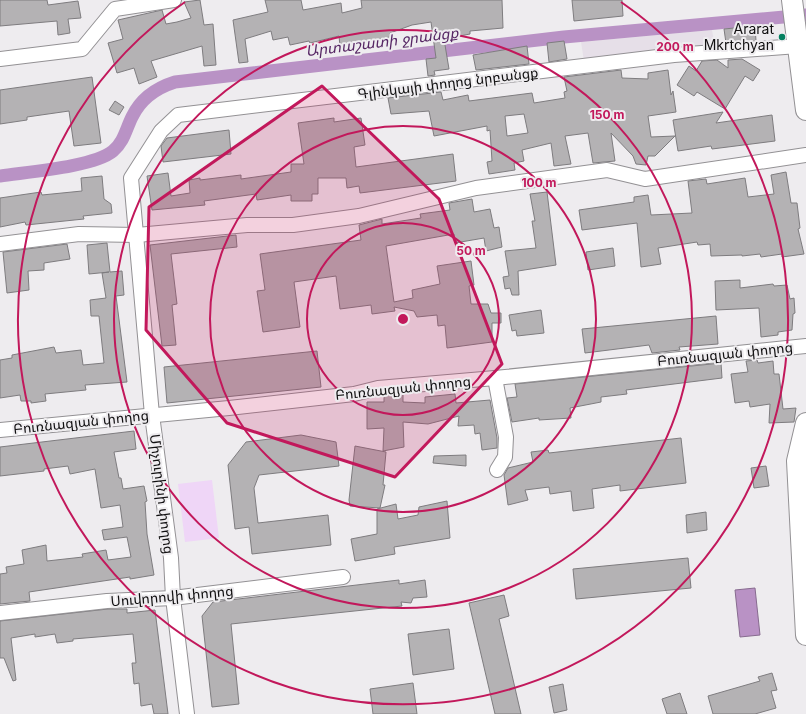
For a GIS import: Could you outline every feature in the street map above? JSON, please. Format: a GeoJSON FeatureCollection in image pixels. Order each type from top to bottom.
{"type":"FeatureCollection","features":[{"type":"Feature","properties":{"kind":"main road"},"geometry":{"type":"LineString","coordinates":[[792,0],[806,110]]}},
{"type":"Feature","properties":{"kind":"main road"},"geometry":{"type":"LineString","coordinates":[[806,423],[797,462],[806,635]]}},
{"type":"Feature","properties":{"kind":"street"},"geometry":{"type":"LineString","coordinates":[[0,58],[82,49],[115,10],[174,0]]}},
{"type":"Feature","properties":{"kind":"street","name":"Գլինկայի փողոց նրբանցք"},"geometry":{"type":"LineString","coordinates":[[131,178],[161,131],[178,115],[797,41]]}},
{"type":"Feature","properties":{"kind":"street"},"geometry":{"type":"LineString","coordinates":[[0,244],[80,234],[137,235],[247,225],[292,225],[358,216],[476,188],[607,170],[645,179],[806,155]]}},
{"type":"Feature","properties":{"kind":"street","name":"Միչուրինի փողոց"},"geometry":{"type":"LineString","coordinates":[[131,178],[152,416],[171,558],[173,598],[187,714]]}},
{"type":"Feature","properties":{"kind":"street","name":"Բուռնազյան փողոց"},"geometry":{"type":"LineString","coordinates":[[0,430],[152,416],[354,394],[378,388],[495,378],[806,346]]}},
{"type":"Feature","properties":{"kind":"street"},"geometry":{"type":"LineString","coordinates":[[495,378],[506,437],[505,457],[498,470]]}},
{"type":"Feature","properties":{"kind":"street","name":"Սուվորովի փողոց"},"geometry":{"type":"LineString","coordinates":[[0,613],[107,601],[173,598],[344,577]]}},
{"type":"Feature","properties":{"kind":"highlighted area"},"geometry":{"type":"Polygon","coordinates":[[[322,86],[439,199],[502,364],[395,477],[227,423],[146,330],[149,207],[322,86]]]}},
{"type":"Feature","properties":{"kind":"shaded area"},"geometry":{"type":"Polygon","coordinates":[[[712,30],[715,47],[584,61],[581,42],[712,30]]]}},
{"type":"Feature","properties":{"kind":"shaded area"},"geometry":{"type":"Polygon","coordinates":[[[212,480],[219,538],[185,542],[178,484],[212,480]]]}},
{"type":"Feature","properties":{"kind":"shaded area"},"geometry":{"type":"Polygon","coordinates":[[[755,588],[760,635],[740,637],[735,590],[755,588]]]}},
{"type":"Feature","properties":{"kind":"building"},"geometry":{"type":"Polygon","coordinates":[[[0,0],[47,0],[48,5],[78,1],[81,18],[68,19],[70,33],[58,35],[57,21],[0,26],[0,0]]]}},
{"type":"Feature","properties":{"kind":"building"},"geometry":{"type":"Polygon","coordinates":[[[200,0],[204,25],[213,24],[216,65],[204,66],[202,46],[151,61],[157,77],[139,84],[134,68],[117,73],[108,43],[123,39],[118,20],[162,10],[166,24],[177,22],[191,18],[184,2],[200,0]]]}},
{"type":"Feature","properties":{"kind":"building"},"geometry":{"type":"Polygon","coordinates":[[[265,0],[301,0],[303,10],[341,3],[342,13],[362,8],[361,0],[502,0],[503,28],[470,31],[470,34],[444,39],[449,69],[434,71],[435,75],[428,76],[426,59],[436,58],[431,22],[412,25],[390,33],[390,37],[340,46],[339,36],[310,43],[309,41],[290,45],[288,37],[273,40],[271,31],[245,39],[248,62],[239,63],[233,20],[268,12],[265,0]]]}},
{"type":"Feature","properties":{"kind":"building"},"geometry":{"type":"Polygon","coordinates":[[[572,0],[622,0],[623,16],[574,21],[572,0]]]}},
{"type":"Feature","properties":{"kind":"building"},"geometry":{"type":"Polygon","coordinates":[[[755,26],[756,41],[726,43],[724,29],[755,26]]]}},
{"type":"Feature","properties":{"kind":"building"},"geometry":{"type":"Polygon","coordinates":[[[564,41],[567,59],[549,62],[547,43],[564,41]]]}},
{"type":"Feature","properties":{"kind":"building"},"geometry":{"type":"Polygon","coordinates":[[[527,46],[529,64],[476,70],[473,55],[527,46]]]}},
{"type":"Feature","properties":{"kind":"building"},"geometry":{"type":"Polygon","coordinates":[[[742,59],[760,70],[753,81],[745,76],[725,109],[697,92],[694,96],[677,85],[689,66],[696,71],[702,61],[717,60],[728,68],[728,60],[742,59]]]}},
{"type":"Feature","properties":{"kind":"building"},"geometry":{"type":"Polygon","coordinates":[[[621,70],[622,78],[648,79],[648,73],[668,70],[671,95],[673,91],[676,112],[648,116],[651,137],[675,136],[655,156],[648,156],[646,165],[636,164],[633,156],[611,133],[615,161],[593,163],[588,133],[565,136],[571,164],[554,166],[551,143],[522,150],[524,161],[514,163],[515,170],[489,174],[487,162],[492,161],[490,130],[487,131],[487,126],[434,136],[429,111],[391,114],[388,98],[441,92],[443,100],[468,95],[469,101],[532,93],[534,103],[565,98],[564,92],[567,91],[564,77],[621,70]],[[524,114],[505,116],[507,136],[528,133],[524,114]]]}},
{"type":"Feature","properties":{"kind":"building"},"geometry":{"type":"Polygon","coordinates":[[[92,77],[101,143],[74,146],[69,111],[27,117],[27,120],[0,124],[0,90],[92,77]]]}},
{"type":"Feature","properties":{"kind":"building"},"geometry":{"type":"Polygon","coordinates":[[[115,101],[124,107],[119,115],[109,110],[115,101]]]}},
{"type":"Feature","properties":{"kind":"building"},"geometry":{"type":"Polygon","coordinates":[[[723,112],[716,123],[772,115],[775,141],[712,149],[711,146],[678,151],[673,120],[723,112]]]}},
{"type":"Feature","properties":{"kind":"building"},"geometry":{"type":"Polygon","coordinates":[[[334,118],[334,122],[361,118],[365,145],[354,147],[356,167],[453,154],[456,181],[360,193],[359,186],[347,188],[346,178],[318,178],[318,194],[312,194],[312,201],[291,201],[291,195],[257,200],[256,194],[204,201],[205,205],[152,210],[147,176],[168,173],[171,196],[190,193],[189,180],[241,175],[241,179],[291,172],[291,164],[304,164],[298,123],[334,118]]]}},
{"type":"Feature","properties":{"kind":"building"},"geometry":{"type":"Polygon","coordinates":[[[229,130],[231,154],[163,162],[161,146],[167,138],[229,130]]]}},
{"type":"Feature","properties":{"kind":"building"},"geometry":{"type":"Polygon","coordinates":[[[786,172],[791,203],[797,203],[800,228],[798,229],[804,254],[782,257],[782,254],[761,257],[760,254],[742,256],[711,256],[710,244],[698,245],[697,242],[658,248],[661,264],[641,267],[637,223],[582,230],[579,210],[634,202],[634,197],[648,195],[651,215],[692,213],[688,181],[706,179],[707,184],[745,178],[748,197],[774,194],[771,175],[786,172]]]}},
{"type":"Feature","properties":{"kind":"building"},"geometry":{"type":"Polygon","coordinates":[[[102,176],[104,199],[111,204],[112,213],[83,216],[84,219],[26,225],[25,222],[0,227],[0,198],[41,192],[42,195],[82,191],[81,178],[102,176]]]}},
{"type":"Feature","properties":{"kind":"building"},"geometry":{"type":"Polygon","coordinates":[[[547,192],[556,265],[518,271],[519,295],[512,295],[510,288],[505,289],[503,277],[509,276],[505,251],[536,248],[532,221],[535,221],[530,194],[547,192]]]}},
{"type":"Feature","properties":{"kind":"building"},"geometry":{"type":"Polygon","coordinates":[[[472,199],[474,212],[490,209],[494,228],[499,227],[502,247],[486,251],[484,238],[455,243],[454,234],[386,246],[394,302],[413,298],[412,290],[440,284],[437,266],[471,261],[474,285],[469,286],[471,304],[488,304],[491,313],[501,313],[501,323],[492,323],[492,342],[447,348],[445,325],[438,326],[437,315],[417,317],[414,311],[394,307],[395,311],[372,314],[371,305],[340,309],[336,276],[294,282],[300,327],[263,332],[257,291],[265,290],[260,254],[361,240],[359,225],[382,219],[382,224],[421,218],[420,214],[450,210],[449,203],[472,199]]]}},
{"type":"Feature","properties":{"kind":"building"},"geometry":{"type":"Polygon","coordinates":[[[236,235],[237,247],[171,254],[177,304],[172,305],[176,345],[162,346],[150,245],[236,235]]]}},
{"type":"Feature","properties":{"kind":"building"},"geometry":{"type":"Polygon","coordinates":[[[107,243],[110,272],[122,271],[124,295],[116,296],[127,382],[85,385],[86,390],[45,394],[46,401],[31,403],[31,401],[21,401],[20,395],[0,398],[0,360],[12,358],[12,355],[54,347],[56,353],[81,350],[83,365],[104,363],[99,316],[91,316],[90,300],[106,298],[102,273],[109,272],[89,274],[87,245],[107,243]]]}},
{"type":"Feature","properties":{"kind":"building"},"geometry":{"type":"Polygon","coordinates":[[[67,244],[70,259],[44,263],[44,270],[28,271],[29,290],[7,293],[3,252],[67,244]]]}},
{"type":"Feature","properties":{"kind":"building"},"geometry":{"type":"Polygon","coordinates":[[[613,248],[615,266],[588,270],[586,252],[613,248]]]}},
{"type":"Feature","properties":{"kind":"building"},"geometry":{"type":"Polygon","coordinates":[[[740,280],[740,288],[773,284],[774,286],[787,285],[790,299],[794,298],[795,313],[793,314],[792,330],[778,332],[778,335],[761,337],[759,308],[716,310],[715,281],[740,280]]]}},
{"type":"Feature","properties":{"kind":"building"},"geometry":{"type":"Polygon","coordinates":[[[541,310],[544,333],[517,336],[516,330],[512,331],[509,315],[541,310]]]}},
{"type":"Feature","properties":{"kind":"building"},"geometry":{"type":"Polygon","coordinates":[[[716,316],[718,344],[679,347],[680,350],[652,353],[649,345],[585,353],[582,329],[716,316]]]}},
{"type":"Feature","properties":{"kind":"building"},"geometry":{"type":"Polygon","coordinates":[[[317,351],[321,387],[167,403],[164,367],[317,351]]]}},
{"type":"Feature","properties":{"kind":"building"},"geometry":{"type":"Polygon","coordinates":[[[757,360],[758,363],[773,361],[774,374],[779,374],[783,409],[796,408],[794,422],[769,423],[770,404],[750,407],[749,401],[735,403],[731,374],[748,372],[746,361],[757,360]]]}},
{"type":"Feature","properties":{"kind":"building"},"geometry":{"type":"Polygon","coordinates":[[[721,363],[722,378],[626,390],[627,394],[601,397],[601,402],[570,408],[571,418],[539,420],[539,418],[512,422],[507,398],[517,397],[515,384],[721,363]]]}},
{"type":"Feature","properties":{"kind":"building"},"geometry":{"type":"Polygon","coordinates":[[[403,394],[403,402],[425,403],[425,397],[455,394],[456,403],[490,400],[497,438],[497,448],[482,450],[480,433],[475,434],[474,425],[458,426],[459,416],[428,424],[403,422],[404,447],[383,451],[384,428],[367,429],[367,402],[384,402],[384,396],[403,394]]]}},
{"type":"Feature","properties":{"kind":"building"},"geometry":{"type":"Polygon","coordinates":[[[134,431],[136,449],[114,452],[119,478],[121,478],[123,489],[144,486],[147,501],[145,502],[147,534],[154,575],[130,579],[130,577],[29,592],[30,601],[0,604],[0,574],[7,573],[6,567],[24,564],[22,550],[46,545],[47,561],[83,557],[82,554],[106,550],[108,560],[131,557],[127,537],[104,540],[102,530],[123,527],[120,505],[101,508],[95,469],[70,474],[68,466],[44,469],[44,471],[0,476],[0,447],[134,431]]]}},
{"type":"Feature","properties":{"kind":"building"},"geometry":{"type":"Polygon","coordinates":[[[301,435],[336,442],[339,466],[259,475],[254,488],[258,523],[328,515],[331,545],[252,554],[249,527],[235,529],[228,465],[246,442],[301,435]]]}},
{"type":"Feature","properties":{"kind":"building"},"geometry":{"type":"Polygon","coordinates":[[[681,438],[686,483],[620,491],[620,485],[592,489],[594,508],[573,511],[571,491],[550,494],[549,487],[525,490],[528,500],[508,505],[504,475],[508,468],[533,462],[531,452],[548,450],[549,453],[681,438]]]}},
{"type":"Feature","properties":{"kind":"building"},"geometry":{"type":"Polygon","coordinates":[[[355,446],[386,452],[383,485],[385,485],[380,508],[350,506],[349,500],[355,446]]]}},
{"type":"Feature","properties":{"kind":"building"},"geometry":{"type":"Polygon","coordinates":[[[466,455],[466,466],[433,463],[434,456],[466,455]]]}},
{"type":"Feature","properties":{"kind":"building"},"geometry":{"type":"Polygon","coordinates":[[[766,466],[769,486],[754,488],[751,468],[766,466]]]}},
{"type":"Feature","properties":{"kind":"building"},"geometry":{"type":"Polygon","coordinates":[[[447,501],[450,538],[394,547],[395,554],[355,561],[351,539],[377,534],[377,509],[396,504],[398,519],[418,515],[419,507],[447,501]]]}},
{"type":"Feature","properties":{"kind":"building"},"geometry":{"type":"Polygon","coordinates":[[[706,512],[707,530],[687,533],[686,515],[706,512]]]}},
{"type":"Feature","properties":{"kind":"building"},"geometry":{"type":"Polygon","coordinates":[[[688,558],[691,588],[576,599],[573,569],[688,558]]]}},
{"type":"Feature","properties":{"kind":"building"},"geometry":{"type":"Polygon","coordinates":[[[399,580],[399,584],[425,580],[427,597],[413,598],[411,603],[401,602],[402,606],[231,624],[239,704],[212,707],[202,616],[213,602],[399,580]]]}},
{"type":"Feature","properties":{"kind":"building"},"geometry":{"type":"Polygon","coordinates":[[[504,595],[509,616],[499,619],[521,714],[495,714],[469,603],[504,595]]]}},
{"type":"Feature","properties":{"kind":"building"},"geometry":{"type":"Polygon","coordinates":[[[108,609],[127,609],[127,613],[155,610],[168,714],[154,714],[152,704],[141,706],[139,683],[134,684],[132,663],[136,663],[133,634],[73,639],[73,641],[57,643],[55,634],[35,637],[35,634],[11,638],[16,680],[13,681],[4,658],[0,658],[0,621],[108,609]]]}},
{"type":"Feature","properties":{"kind":"building"},"geometry":{"type":"Polygon","coordinates":[[[449,629],[454,669],[413,675],[408,634],[449,629]]]}},
{"type":"Feature","properties":{"kind":"building"},"geometry":{"type":"Polygon","coordinates":[[[772,673],[777,690],[771,691],[776,708],[755,714],[713,714],[708,696],[760,681],[758,677],[772,673]]]}},
{"type":"Feature","properties":{"kind":"building"},"geometry":{"type":"Polygon","coordinates":[[[413,683],[417,714],[373,714],[370,689],[413,683]]]}},
{"type":"Feature","properties":{"kind":"building"},"geometry":{"type":"Polygon","coordinates":[[[563,684],[567,710],[554,713],[549,687],[563,684]]]}},
{"type":"Feature","properties":{"kind":"building"},"geometry":{"type":"Polygon","coordinates":[[[680,693],[687,714],[667,714],[662,699],[680,693]]]}},
{"type":"Feature","properties":{"kind":"waterway","name":"Արտաշատի ջրանցք"},"geometry":{"type":"LineString","coordinates":[[0,176],[76,165],[104,157],[120,144],[140,104],[155,91],[175,82],[564,37],[806,15]]}},
{"type":"Feature","properties":{"kind":"place","name":"Ararat Mkrtchyan"},"geometry":{"type":"Point","coordinates":[782,37]}}]}
